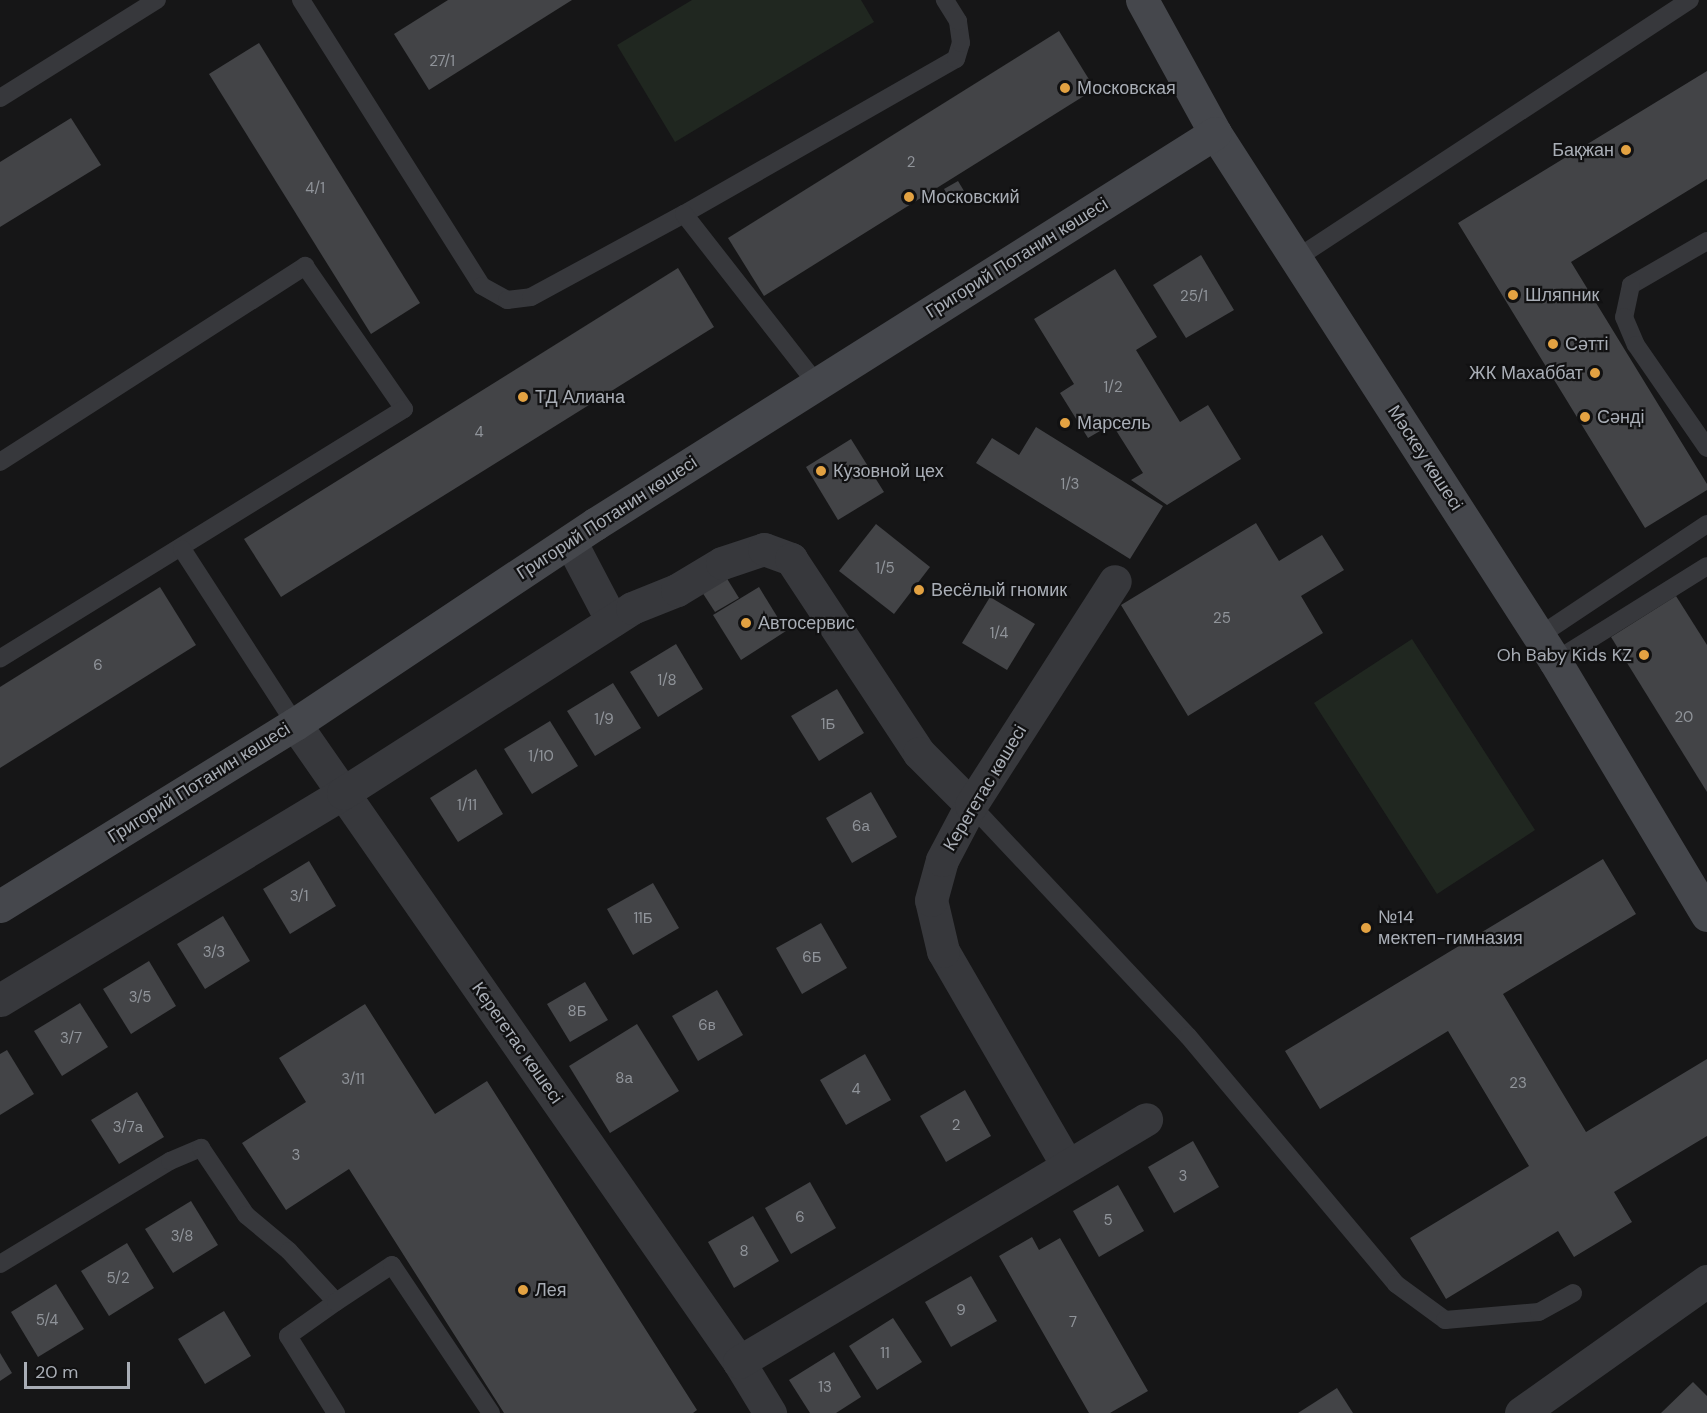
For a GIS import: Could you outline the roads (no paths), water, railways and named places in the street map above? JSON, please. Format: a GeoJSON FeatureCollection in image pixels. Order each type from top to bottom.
{"type":"FeatureCollection","features":[{"type":"Feature","properties":{"kind":"street","name":"Мәскеу көшесі"},"geometry":{"type":"LineString","coordinates":[[1142,0],[1215,133],[1547,648],[1707,915]]}},
{"type":"Feature","properties":{"kind":"street","name":"Григорий Потанин көшесі"},"geometry":{"type":"LineString","coordinates":[[0,906],[295,724],[570,541],[1215,133]]}},
{"type":"Feature","properties":{"kind":"street"},"geometry":{"type":"LineString","coordinates":[[570,541],[612,621]]}},
{"type":"Feature","properties":{"kind":"street"},"geometry":{"type":"LineString","coordinates":[[0,1000],[343,793],[632,608],[677,590],[722,562],[764,549],[791,559],[919,753],[971,806]]}},
{"type":"Feature","properties":{"kind":"street","name":"Керегетас көшесі"},"geometry":{"type":"LineString","coordinates":[[1067,1165],[943,951],[931,900],[942,860],[971,806],[1115,581]]}},
{"type":"Feature","properties":{"kind":"street","name":"Керегетас көшесі"},"geometry":{"type":"LineString","coordinates":[[295,724],[738,1362],[770,1413]]}},
{"type":"Feature","properties":{"kind":"street"},"geometry":{"type":"LineString","coordinates":[[738,1362],[1146,1119]]}},
{"type":"Feature","properties":{"kind":"street"},"geometry":{"type":"LineString","coordinates":[[1521,1413],[1707,1281]]}},
{"type":"Feature","properties":{"kind":"lane"},"geometry":{"type":"LineString","coordinates":[[0,98],[158,0]]}},
{"type":"Feature","properties":{"kind":"lane"},"geometry":{"type":"LineString","coordinates":[[301,0],[482,286],[507,300],[531,297],[684,214],[957,59],[961,43],[958,21],[945,0]]}},
{"type":"Feature","properties":{"kind":"lane"},"geometry":{"type":"LineString","coordinates":[[1297,258],[1690,0]]}},
{"type":"Feature","properties":{"kind":"lane"},"geometry":{"type":"LineString","coordinates":[[684,214],[816,384]]}},
{"type":"Feature","properties":{"kind":"lane"},"geometry":{"type":"LineString","coordinates":[[1707,241],[1631,285],[1624,317],[1636,345],[1707,448]]}},
{"type":"Feature","properties":{"kind":"lane"},"geometry":{"type":"LineString","coordinates":[[0,462],[305,266],[404,409],[182,549],[0,659]]}},
{"type":"Feature","properties":{"kind":"lane"},"geometry":{"type":"LineString","coordinates":[[1547,648],[1707,524]]}},
{"type":"Feature","properties":{"kind":"lane"},"geometry":{"type":"LineString","coordinates":[[182,549],[295,724]]}},
{"type":"Feature","properties":{"kind":"lane"},"geometry":{"type":"LineString","coordinates":[[1547,648],[1707,566]]}},
{"type":"Feature","properties":{"kind":"lane"},"geometry":{"type":"LineString","coordinates":[[971,806],[1188,1036],[1396,1284],[1445,1320],[1539,1312],[1573,1293]]}},
{"type":"Feature","properties":{"kind":"lane"},"geometry":{"type":"LineString","coordinates":[[0,1264],[170,1161],[201,1148],[246,1215],[290,1251],[336,1302]]}},
{"type":"Feature","properties":{"kind":"lane"},"geometry":{"type":"LineString","coordinates":[[336,1413],[288,1336],[392,1265],[491,1413]]}},
{"type":"Feature","properties":{"kind":"place","name":"Московская"},"geometry":{"type":"Point","coordinates":[1065,88]}},
{"type":"Feature","properties":{"kind":"place","name":"Бақжан"},"geometry":{"type":"Point","coordinates":[1626,150]}},
{"type":"Feature","properties":{"kind":"place","name":"Московский"},"geometry":{"type":"Point","coordinates":[909,197]}},
{"type":"Feature","properties":{"kind":"place","name":"Шляпник"},"geometry":{"type":"Point","coordinates":[1513,295]}},
{"type":"Feature","properties":{"kind":"place","name":"Сәтті"},"geometry":{"type":"Point","coordinates":[1553,344]}},
{"type":"Feature","properties":{"kind":"place","name":"ЖК Махаббат"},"geometry":{"type":"Point","coordinates":[1595,373]}},
{"type":"Feature","properties":{"kind":"place","name":"ТД Алиана"},"geometry":{"type":"Point","coordinates":[523,397]}},
{"type":"Feature","properties":{"kind":"place","name":"Сәнді"},"geometry":{"type":"Point","coordinates":[1585,417]}},
{"type":"Feature","properties":{"kind":"place","name":"Марсель"},"geometry":{"type":"Point","coordinates":[1065,423]}},
{"type":"Feature","properties":{"kind":"place","name":"Кузовной цех"},"geometry":{"type":"Point","coordinates":[821,471]}},
{"type":"Feature","properties":{"kind":"place","name":"Весёлый гномик"},"geometry":{"type":"Point","coordinates":[919,590]}},
{"type":"Feature","properties":{"kind":"place","name":"Автосервис"},"geometry":{"type":"Point","coordinates":[746,623]}},
{"type":"Feature","properties":{"kind":"place","name":"Oh Baby Kids KZ"},"geometry":{"type":"Point","coordinates":[1644,655]}},
{"type":"Feature","properties":{"kind":"place","name":"№14 мектеп-гимназия"},"geometry":{"type":"Point","coordinates":[1366,928]}},
{"type":"Feature","properties":{"kind":"place","name":"Лея"},"geometry":{"type":"Point","coordinates":[523,1290]}}]}
